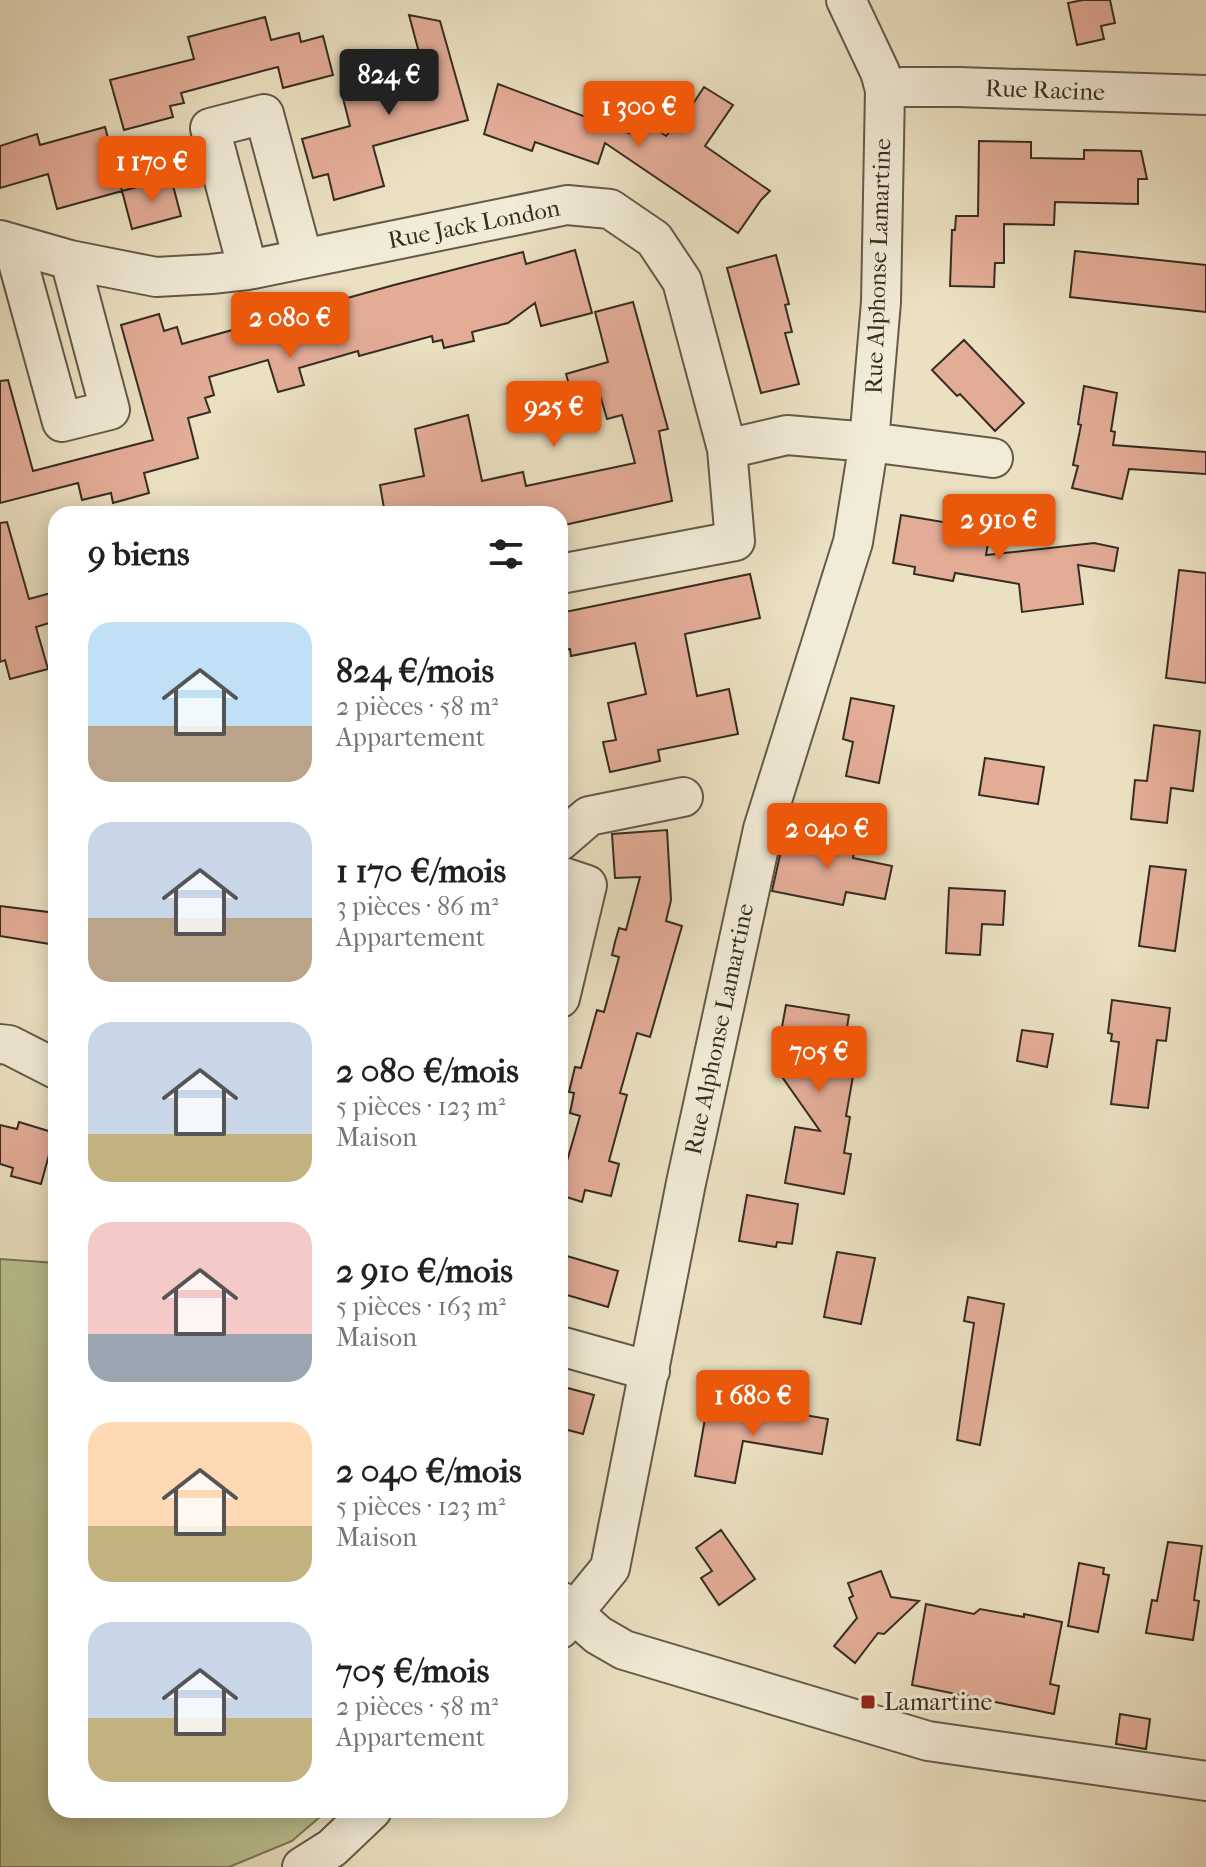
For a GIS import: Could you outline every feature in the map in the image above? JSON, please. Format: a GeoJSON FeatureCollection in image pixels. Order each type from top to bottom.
{"type":"FeatureCollection","features":[{"type":"Feature","properties":{"kind":"street"},"geometry":{"type":"LineString","coordinates":[[846,0],[880,72],[885,90]]}},
{"type":"Feature","properties":{"kind":"street","name":"Rue Racine"},"geometry":{"type":"LineString","coordinates":[[885,90],[958,87],[1206,95]]}},
{"type":"Feature","properties":{"kind":"street","name":"Rue Alphonse Lamartine"},"geometry":{"type":"LineString","coordinates":[[568,1611],[610,1568],[686,1183],[763,829],[853,542],[869,442],[881,302],[885,90]]}},
{"type":"Feature","properties":{"kind":"street"},"geometry":{"type":"LineString","coordinates":[[248,270],[210,128],[264,114],[303,259]]}},
{"type":"Feature","properties":{"kind":"street","name":"Rue Jack London"},"geometry":{"type":"LineString","coordinates":[[6,242],[70,260],[156,277],[248,270],[567,205],[610,209],[654,239],[682,281],[727,449],[735,541],[568,572]]}},
{"type":"Feature","properties":{"kind":"street","name":"Rue Jack London"},"geometry":{"type":"LineString","coordinates":[[6,242],[62,422],[110,410],[70,260]]}},
{"type":"Feature","properties":{"kind":"street"},"geometry":{"type":"LineString","coordinates":[[727,449],[787,435],[993,458]]}},
{"type":"Feature","properties":{"kind":"street"},"geometry":{"type":"LineString","coordinates":[[568,834],[589,816],[683,797]]}},
{"type":"Feature","properties":{"kind":"street"},"geometry":{"type":"LineString","coordinates":[[568,879],[587,885],[568,965]]}},
{"type":"Feature","properties":{"kind":"street"},"geometry":{"type":"LineString","coordinates":[[0,1044],[9,1045],[48,1065]]}},
{"type":"Feature","properties":{"kind":"street"},"geometry":{"type":"LineString","coordinates":[[568,1348],[650,1371]]}},
{"type":"Feature","properties":{"kind":"street"},"geometry":{"type":"LineString","coordinates":[[568,1616],[624,1650],[928,1741],[1206,1781]]}},
{"type":"Feature","properties":{"kind":"street"},"geometry":{"type":"LineString","coordinates":[[302,1867],[332,1848],[364,1818]]}},
{"type":"Feature","properties":{"kind":"green space"},"geometry":{"type":"Polygon","coordinates":[[[0,1259],[48,1262],[48,1818],[319,1818],[292,1841],[229,1867],[0,1867],[0,1259]]]}},
{"type":"Feature","properties":{"kind":"building"},"geometry":{"type":"Polygon","coordinates":[[[1110,0],[1115,23],[1101,26],[1104,39],[1077,45],[1068,3],[1110,0]]]}},
{"type":"Feature","properties":{"kind":"building"},"geometry":{"type":"Polygon","coordinates":[[[409,15],[440,21],[468,120],[373,146],[384,186],[334,200],[328,174],[313,178],[302,139],[350,126],[343,98],[425,75],[409,15]]]}},
{"type":"Feature","properties":{"kind":"building"},"geometry":{"type":"Polygon","coordinates":[[[265,17],[271,40],[299,33],[301,42],[323,36],[333,75],[283,88],[278,67],[266,70],[181,93],[184,103],[170,106],[173,117],[124,130],[110,80],[194,59],[188,37],[265,17]]]}},
{"type":"Feature","properties":{"kind":"building"},"geometry":{"type":"Polygon","coordinates":[[[498,84],[634,135],[643,120],[666,136],[674,126],[677,128],[704,87],[733,105],[705,146],[770,191],[738,233],[605,143],[598,164],[535,142],[532,151],[484,134],[498,84]]]}},
{"type":"Feature","properties":{"kind":"building"},"geometry":{"type":"Polygon","coordinates":[[[105,127],[122,191],[57,209],[48,174],[0,188],[0,146],[37,134],[40,145],[105,127]]]}},
{"type":"Feature","properties":{"kind":"building"},"geometry":{"type":"Polygon","coordinates":[[[979,141],[1031,142],[1031,158],[1084,159],[1084,150],[1141,151],[1147,179],[1138,179],[1138,204],[1055,202],[1054,225],[1004,224],[1004,263],[995,263],[994,287],[950,286],[952,230],[955,230],[956,216],[978,216],[979,141]]]}},
{"type":"Feature","properties":{"kind":"building"},"geometry":{"type":"Polygon","coordinates":[[[171,178],[181,216],[132,229],[122,191],[171,178]]]}},
{"type":"Feature","properties":{"kind":"building"},"geometry":{"type":"Polygon","coordinates":[[[575,250],[592,313],[541,326],[535,303],[508,323],[472,332],[474,341],[444,348],[442,340],[433,342],[432,336],[359,356],[358,351],[299,368],[304,385],[278,392],[268,360],[209,377],[214,395],[205,398],[210,412],[188,418],[198,458],[144,473],[149,493],[113,503],[111,493],[82,500],[78,483],[0,503],[0,381],[8,380],[33,471],[153,440],[121,325],[159,314],[164,331],[177,327],[182,344],[523,252],[526,264],[575,250]]]}},
{"type":"Feature","properties":{"kind":"building"},"geometry":{"type":"Polygon","coordinates":[[[1075,251],[1206,265],[1206,312],[1070,297],[1075,251]]]}},
{"type":"Feature","properties":{"kind":"building"},"geometry":{"type":"Polygon","coordinates":[[[776,255],[789,304],[785,305],[792,332],[785,333],[799,384],[761,393],[727,268],[776,255]]]}},
{"type":"Feature","properties":{"kind":"building"},"geometry":{"type":"Polygon","coordinates":[[[633,302],[668,429],[659,431],[672,501],[568,524],[568,506],[384,506],[380,485],[424,476],[415,429],[468,415],[482,481],[523,472],[526,486],[635,463],[622,415],[607,419],[600,395],[574,402],[566,374],[608,362],[595,312],[633,302]]]}},
{"type":"Feature","properties":{"kind":"building"},"geometry":{"type":"Polygon","coordinates":[[[964,340],[1024,403],[995,431],[932,370],[964,340]]]}},
{"type":"Feature","properties":{"kind":"building"},"geometry":{"type":"Polygon","coordinates":[[[1084,386],[1117,393],[1111,431],[1115,432],[1113,445],[1206,452],[1206,474],[1129,469],[1122,499],[1072,488],[1078,466],[1073,465],[1081,425],[1078,424],[1084,386]]]}},
{"type":"Feature","properties":{"kind":"building"},"geometry":{"type":"Polygon","coordinates":[[[901,515],[973,527],[972,535],[989,538],[986,555],[1094,543],[1118,548],[1114,571],[1078,565],[1083,604],[1022,612],[1019,584],[955,573],[953,581],[914,574],[915,567],[893,563],[901,515]]]}},
{"type":"Feature","properties":{"kind":"building"},"geometry":{"type":"Polygon","coordinates":[[[7,522],[29,599],[48,594],[48,623],[36,627],[48,669],[10,679],[5,660],[0,662],[0,523],[7,522]]]}},
{"type":"Feature","properties":{"kind":"building"},"geometry":{"type":"Polygon","coordinates":[[[1179,570],[1206,573],[1206,683],[1166,678],[1179,570]]]}},
{"type":"Feature","properties":{"kind":"building"},"geometry":{"type":"Polygon","coordinates":[[[750,574],[760,618],[685,634],[697,696],[729,689],[738,734],[658,750],[660,761],[610,772],[603,742],[616,740],[608,703],[646,694],[635,643],[571,656],[568,649],[568,611],[750,574]]]}},
{"type":"Feature","properties":{"kind":"building"},"geometry":{"type":"Polygon","coordinates":[[[851,698],[894,706],[879,783],[846,776],[853,742],[843,739],[851,698]]]}},
{"type":"Feature","properties":{"kind":"building"},"geometry":{"type":"Polygon","coordinates":[[[1154,725],[1200,731],[1193,791],[1171,788],[1167,823],[1131,819],[1135,780],[1147,781],[1154,725]]]}},
{"type":"Feature","properties":{"kind":"building"},"geometry":{"type":"Polygon","coordinates":[[[985,758],[1044,767],[1038,804],[979,795],[985,758]]]}},
{"type":"Feature","properties":{"kind":"building"},"geometry":{"type":"Polygon","coordinates":[[[667,830],[671,900],[666,921],[682,926],[650,1037],[637,1033],[620,1093],[627,1095],[609,1161],[619,1164],[611,1196],[585,1190],[582,1202],[568,1198],[568,1158],[580,1116],[570,1113],[574,1093],[569,1092],[575,1067],[581,1068],[597,1010],[604,1012],[619,957],[612,955],[615,942],[619,928],[626,930],[640,877],[615,878],[612,834],[667,830]]]}},
{"type":"Feature","properties":{"kind":"building"},"geometry":{"type":"Polygon","coordinates":[[[785,833],[855,847],[853,858],[892,866],[885,899],[846,892],[843,905],[772,891],[785,833]]]}},
{"type":"Feature","properties":{"kind":"building"},"geometry":{"type":"Polygon","coordinates":[[[1150,866],[1186,870],[1175,951],[1139,946],[1150,866]]]}},
{"type":"Feature","properties":{"kind":"building"},"geometry":{"type":"Polygon","coordinates":[[[949,888],[1005,891],[1003,925],[982,924],[980,955],[946,953],[949,888]]]}},
{"type":"Feature","properties":{"kind":"building"},"geometry":{"type":"Polygon","coordinates":[[[0,906],[48,912],[48,944],[0,936],[0,906]]]}},
{"type":"Feature","properties":{"kind":"building"},"geometry":{"type":"Polygon","coordinates":[[[1112,1000],[1170,1008],[1166,1041],[1157,1040],[1148,1108],[1111,1104],[1119,1042],[1111,1041],[1112,1034],[1108,1033],[1112,1000]]]}},
{"type":"Feature","properties":{"kind":"building"},"geometry":{"type":"Polygon","coordinates":[[[786,1005],[849,1015],[845,1040],[859,1042],[846,1116],[850,1117],[844,1153],[851,1154],[844,1194],[785,1183],[795,1127],[820,1131],[780,1074],[781,1067],[775,1065],[786,1005]]]}},
{"type":"Feature","properties":{"kind":"building"},"geometry":{"type":"Polygon","coordinates":[[[1022,1030],[1053,1034],[1047,1067],[1017,1061],[1022,1030]]]}},
{"type":"Feature","properties":{"kind":"building"},"geometry":{"type":"Polygon","coordinates":[[[19,1122],[48,1131],[48,1158],[41,1184],[11,1176],[13,1168],[0,1164],[0,1125],[17,1129],[19,1122]]]}},
{"type":"Feature","properties":{"kind":"building"},"geometry":{"type":"Polygon","coordinates":[[[747,1195],[798,1204],[792,1244],[777,1242],[776,1247],[739,1241],[747,1195]]]}},
{"type":"Feature","properties":{"kind":"building"},"geometry":{"type":"Polygon","coordinates":[[[837,1252],[875,1258],[861,1324],[824,1317],[837,1252]]]}},
{"type":"Feature","properties":{"kind":"building"},"geometry":{"type":"Polygon","coordinates":[[[568,1256],[618,1271],[608,1307],[568,1295],[568,1256]]]}},
{"type":"Feature","properties":{"kind":"building"},"geometry":{"type":"Polygon","coordinates":[[[968,1297],[1004,1304],[980,1445],[957,1440],[974,1323],[964,1321],[968,1297]]]}},
{"type":"Feature","properties":{"kind":"building"},"geometry":{"type":"Polygon","coordinates":[[[568,1388],[594,1395],[583,1434],[568,1430],[568,1388]]]}},
{"type":"Feature","properties":{"kind":"building"},"geometry":{"type":"Polygon","coordinates":[[[707,1407],[775,1418],[776,1410],[828,1419],[822,1454],[743,1441],[735,1483],[695,1476],[707,1407]]]}},
{"type":"Feature","properties":{"kind":"building"},"geometry":{"type":"Polygon","coordinates":[[[721,1530],[755,1579],[719,1605],[701,1578],[712,1571],[696,1548],[721,1530]]]}},
{"type":"Feature","properties":{"kind":"building"},"geometry":{"type":"Polygon","coordinates":[[[1168,1542],[1202,1546],[1194,1600],[1199,1601],[1193,1640],[1146,1633],[1152,1600],[1157,1601],[1168,1542]]]}},
{"type":"Feature","properties":{"kind":"building"},"geometry":{"type":"Polygon","coordinates":[[[1079,1563],[1104,1568],[1103,1574],[1109,1575],[1098,1632],[1068,1626],[1079,1563]]]}},
{"type":"Feature","properties":{"kind":"building"},"geometry":{"type":"Polygon","coordinates":[[[881,1571],[891,1597],[919,1601],[884,1634],[878,1633],[855,1663],[834,1646],[857,1618],[849,1598],[853,1596],[848,1583],[881,1571]]]}},
{"type":"Feature","properties":{"kind":"building"},"geometry":{"type":"Polygon","coordinates":[[[926,1604],[974,1614],[980,1609],[1062,1622],[1050,1684],[1059,1686],[1054,1714],[912,1685],[926,1604]]]}},
{"type":"Feature","properties":{"kind":"building"},"geometry":{"type":"Polygon","coordinates":[[[1120,1714],[1150,1719],[1146,1749],[1116,1744],[1120,1714]]]}},
{"type":"Feature","properties":{"kind":"place","name":"Lamartine"},"geometry":{"type":"Point","coordinates":[868,1702]}}]}
